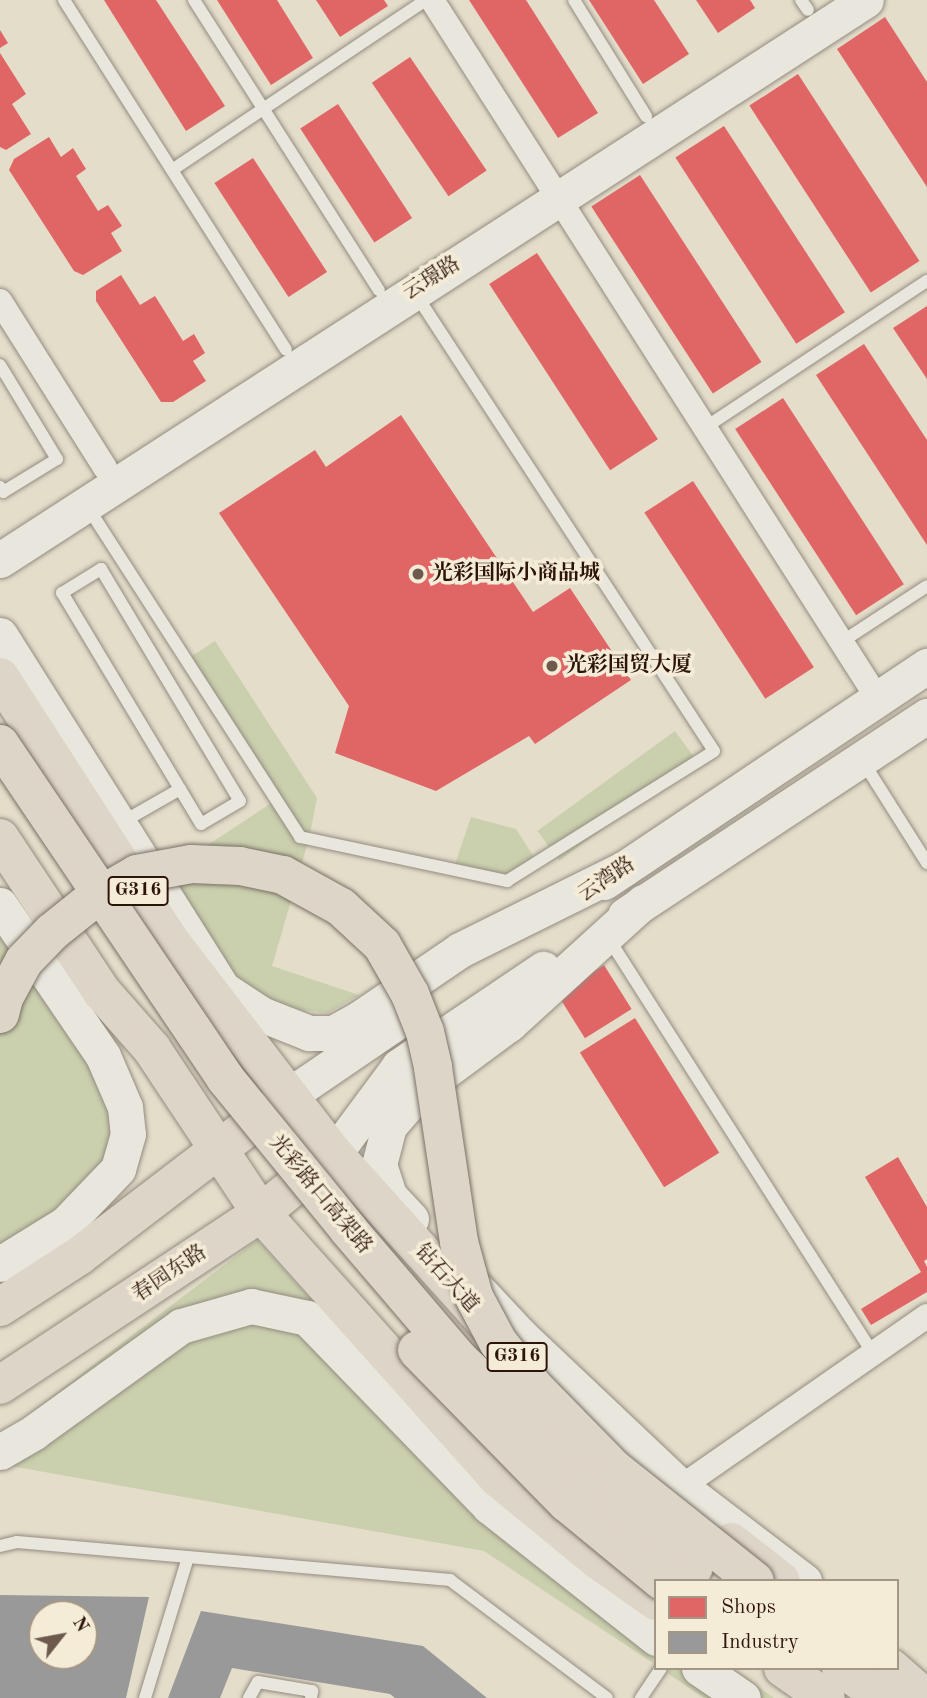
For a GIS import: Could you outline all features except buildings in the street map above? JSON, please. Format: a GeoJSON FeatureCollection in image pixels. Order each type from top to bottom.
{"type":"FeatureCollection","features":[{"type":"Feature","properties":{"kind":"main road","name":"G316"},"geometry":{"type":"LineString","coordinates":[[0,677],[168,938],[288,1096]]}},
{"type":"Feature","properties":{"kind":"main road","name":"光彩路口高架路"},"geometry":{"type":"LineString","coordinates":[[0,744],[225,1078],[348,1229],[459,1359],[689,1576]]}},
{"type":"Feature","properties":{"kind":"main road","name":"光彩路口高架路"},"geometry":{"type":"LineString","coordinates":[[0,787],[204,1090],[326,1244],[441,1378],[567,1503],[689,1576]]}},
{"type":"Feature","properties":{"kind":"main road"},"geometry":{"type":"LineString","coordinates":[[0,838],[102,992],[152,1048],[216,1149],[261,1213],[498,1478],[598,1560],[654,1600]]}},
{"type":"Feature","properties":{"kind":"main road"},"geometry":{"type":"LineString","coordinates":[[0,1014],[4,998],[24,961],[52,932],[92,900],[137,874],[191,864],[240,866],[283,875],[341,907],[382,946],[410,994],[425,1032],[433,1068],[459,1242],[474,1297],[498,1342],[534,1387],[612,1468],[752,1579]]}},
{"type":"Feature","properties":{"kind":"main road"},"geometry":{"type":"LineString","coordinates":[[0,1307],[79,1256],[288,1096]]}},
{"type":"Feature","properties":{"kind":"main road","name":"钻石大道"},"geometry":{"type":"LineString","coordinates":[[288,1096],[334,1154],[560,1404],[632,1466],[777,1579]]}},
{"type":"Feature","properties":{"kind":"main road","name":"春园东路"},"geometry":{"type":"LineString","coordinates":[[0,1385],[261,1213],[334,1154]]}},
{"type":"Feature","properties":{"kind":"main road"},"geometry":{"type":"LineString","coordinates":[[755,1670],[795,1698]]}},
{"type":"Feature","properties":{"kind":"main road"},"geometry":{"type":"LineString","coordinates":[[785,1670],[826,1698]]}},
{"type":"Feature","properties":{"kind":"main road"},"geometry":{"type":"LineString","coordinates":[[844,1670],[885,1698]]}},
{"type":"Feature","properties":{"kind":"main road"},"geometry":{"type":"LineString","coordinates":[[860,1670],[893,1698]]}},
{"type":"Feature","properties":{"kind":"main road"},"geometry":{"type":"LineString","coordinates":[[893,1670],[925,1698]]}},
{"type":"Feature","properties":{"kind":"street"},"geometry":{"type":"LineString","coordinates":[[432,0],[878,698]]}},
{"type":"Feature","properties":{"kind":"street","name":"云璟路"},"geometry":{"type":"LineString","coordinates":[[0,534],[379,290],[553,190],[866,0]]}},
{"type":"Feature","properties":{"kind":"street","name":"云璟路"},"geometry":{"type":"LineString","coordinates":[[0,559],[413,290],[553,190],[646,116],[811,3]]}},
{"type":"Feature","properties":{"kind":"street"},"geometry":{"type":"LineString","coordinates":[[0,301],[105,468]]}},
{"type":"Feature","properties":{"kind":"street"},"geometry":{"type":"LineString","coordinates":[[0,635],[223,989],[261,1014],[309,1033],[333,1033],[360,1018],[460,950],[623,869]]}},
{"type":"Feature","properties":{"kind":"street","name":"云湾路"},"geometry":{"type":"LineString","coordinates":[[288,1096],[927,666]]}},
{"type":"Feature","properties":{"kind":"street","name":"云湾路"},"geometry":{"type":"LineString","coordinates":[[334,1154],[399,1066],[927,716]]}},
{"type":"Feature","properties":{"kind":"street"},"geometry":{"type":"LineString","coordinates":[[632,1466],[520,1335],[389,1195],[379,1165],[389,1126],[421,1089],[509,1024],[643,902]]}},
{"type":"Feature","properties":{"kind":"street"},"geometry":{"type":"LineString","coordinates":[[0,905],[103,1056]]}},
{"type":"Feature","properties":{"kind":"street"},"geometry":{"type":"LineString","coordinates":[[0,1264],[65,1224],[118,1169],[128,1134],[125,1107],[103,1056],[77,954]]}},
{"type":"Feature","properties":{"kind":"street"},"geometry":{"type":"LineString","coordinates":[[0,1452],[181,1326],[251,1306],[307,1318],[489,1506],[654,1636]]}},
{"type":"Feature","properties":{"kind":"street"},"geometry":{"type":"LineString","coordinates":[[681,1487],[927,1316]]}},
{"type":"Feature","properties":{"kind":"street"},"geometry":{"type":"LineString","coordinates":[[520,1335],[681,1487],[801,1579]]}},
{"type":"Feature","properties":{"kind":"street"},"geometry":{"type":"LineString","coordinates":[[0,1424],[61,1412]]}},
{"type":"Feature","properties":{"kind":"street"},"geometry":{"type":"LineString","coordinates":[[401,1416],[498,1478]]}},
{"type":"Feature","properties":{"kind":"street"},"geometry":{"type":"LineString","coordinates":[[899,1654],[927,1675]]}},
{"type":"Feature","properties":{"kind":"street"},"geometry":{"type":"LineString","coordinates":[[701,1670],[743,1698]]}},
{"type":"Feature","properties":{"kind":"lane"},"geometry":{"type":"LineString","coordinates":[[64,0],[286,350]]}},
{"type":"Feature","properties":{"kind":"lane"},"geometry":{"type":"LineString","coordinates":[[194,0],[379,290]]}},
{"type":"Feature","properties":{"kind":"lane"},"geometry":{"type":"LineString","coordinates":[[172,170],[426,0]]}},
{"type":"Feature","properties":{"kind":"lane"},"geometry":{"type":"LineString","coordinates":[[574,0],[646,116]]}},
{"type":"Feature","properties":{"kind":"lane"},"geometry":{"type":"LineString","coordinates":[[706,427],[927,281]]}},
{"type":"Feature","properties":{"kind":"lane"},"geometry":{"type":"LineString","coordinates":[[86,504],[300,837],[507,881],[714,751],[413,290]]}},
{"type":"Feature","properties":{"kind":"lane"},"geometry":{"type":"LineString","coordinates":[[0,365],[57,459],[3,492],[0,486]]}},
{"type":"Feature","properties":{"kind":"lane"},"geometry":{"type":"LineString","coordinates":[[101,569],[240,800],[201,824],[180,789],[62,593],[101,569]]}},
{"type":"Feature","properties":{"kind":"lane"},"geometry":{"type":"LineString","coordinates":[[843,641],[927,586]]}},
{"type":"Feature","properties":{"kind":"lane"},"geometry":{"type":"LineString","coordinates":[[862,760],[927,863]]}},
{"type":"Feature","properties":{"kind":"lane"},"geometry":{"type":"LineString","coordinates":[[119,824],[180,789]]}},
{"type":"Feature","properties":{"kind":"lane"},"geometry":{"type":"LineString","coordinates":[[607,936],[873,1354]]}},
{"type":"Feature","properties":{"kind":"lane"},"geometry":{"type":"LineString","coordinates":[[0,1546],[17,1542],[450,1580],[607,1698]]}},
{"type":"Feature","properties":{"kind":"lane"},"geometry":{"type":"LineString","coordinates":[[145,1698],[188,1557]]}},
{"type":"Feature","properties":{"kind":"lane"},"geometry":{"type":"LineString","coordinates":[[641,1698],[660,1670]]}},
{"type":"Feature","properties":{"kind":"lane"},"geometry":{"type":"LineString","coordinates":[[249,1698],[258,1682],[312,1691],[311,1698]]}},
{"type":"Feature","properties":{"kind":"green space"},"geometry":{"type":"Polygon","coordinates":[[[215,641],[317,798],[309,839],[272,966],[359,995],[328,1013],[273,1007],[229,985],[161,876],[276,800],[186,660],[215,641]]]}},
{"type":"Feature","properties":{"kind":"green space"},"geometry":{"type":"Polygon","coordinates":[[[675,731],[697,761],[559,861],[537,831],[675,731]]]}},
{"type":"Feature","properties":{"kind":"green space"},"geometry":{"type":"Polygon","coordinates":[[[471,817],[516,829],[537,862],[507,881],[453,870],[471,817]]]}},
{"type":"Feature","properties":{"kind":"green space"},"geometry":{"type":"Polygon","coordinates":[[[0,926],[119,1109],[113,1163],[93,1187],[0,1247],[0,926]]]}},
{"type":"Feature","properties":{"kind":"green space"},"geometry":{"type":"Polygon","coordinates":[[[257,1240],[460,1464],[654,1610],[654,1664],[484,1551],[0,1464],[0,1436],[257,1240]]]}},
{"type":"Feature","properties":{"kind":"green space"},"geometry":{"type":"Polygon","coordinates":[[[663,1670],[735,1670],[774,1698],[704,1698],[663,1670]]]}},
{"type":"Feature","properties":{"kind":"place","name":"光彩国际小商品城"},"geometry":{"type":"Point","coordinates":[418,574]}},
{"type":"Feature","properties":{"kind":"place","name":"光彩国贸大厦"},"geometry":{"type":"Point","coordinates":[552,666]}}]}
